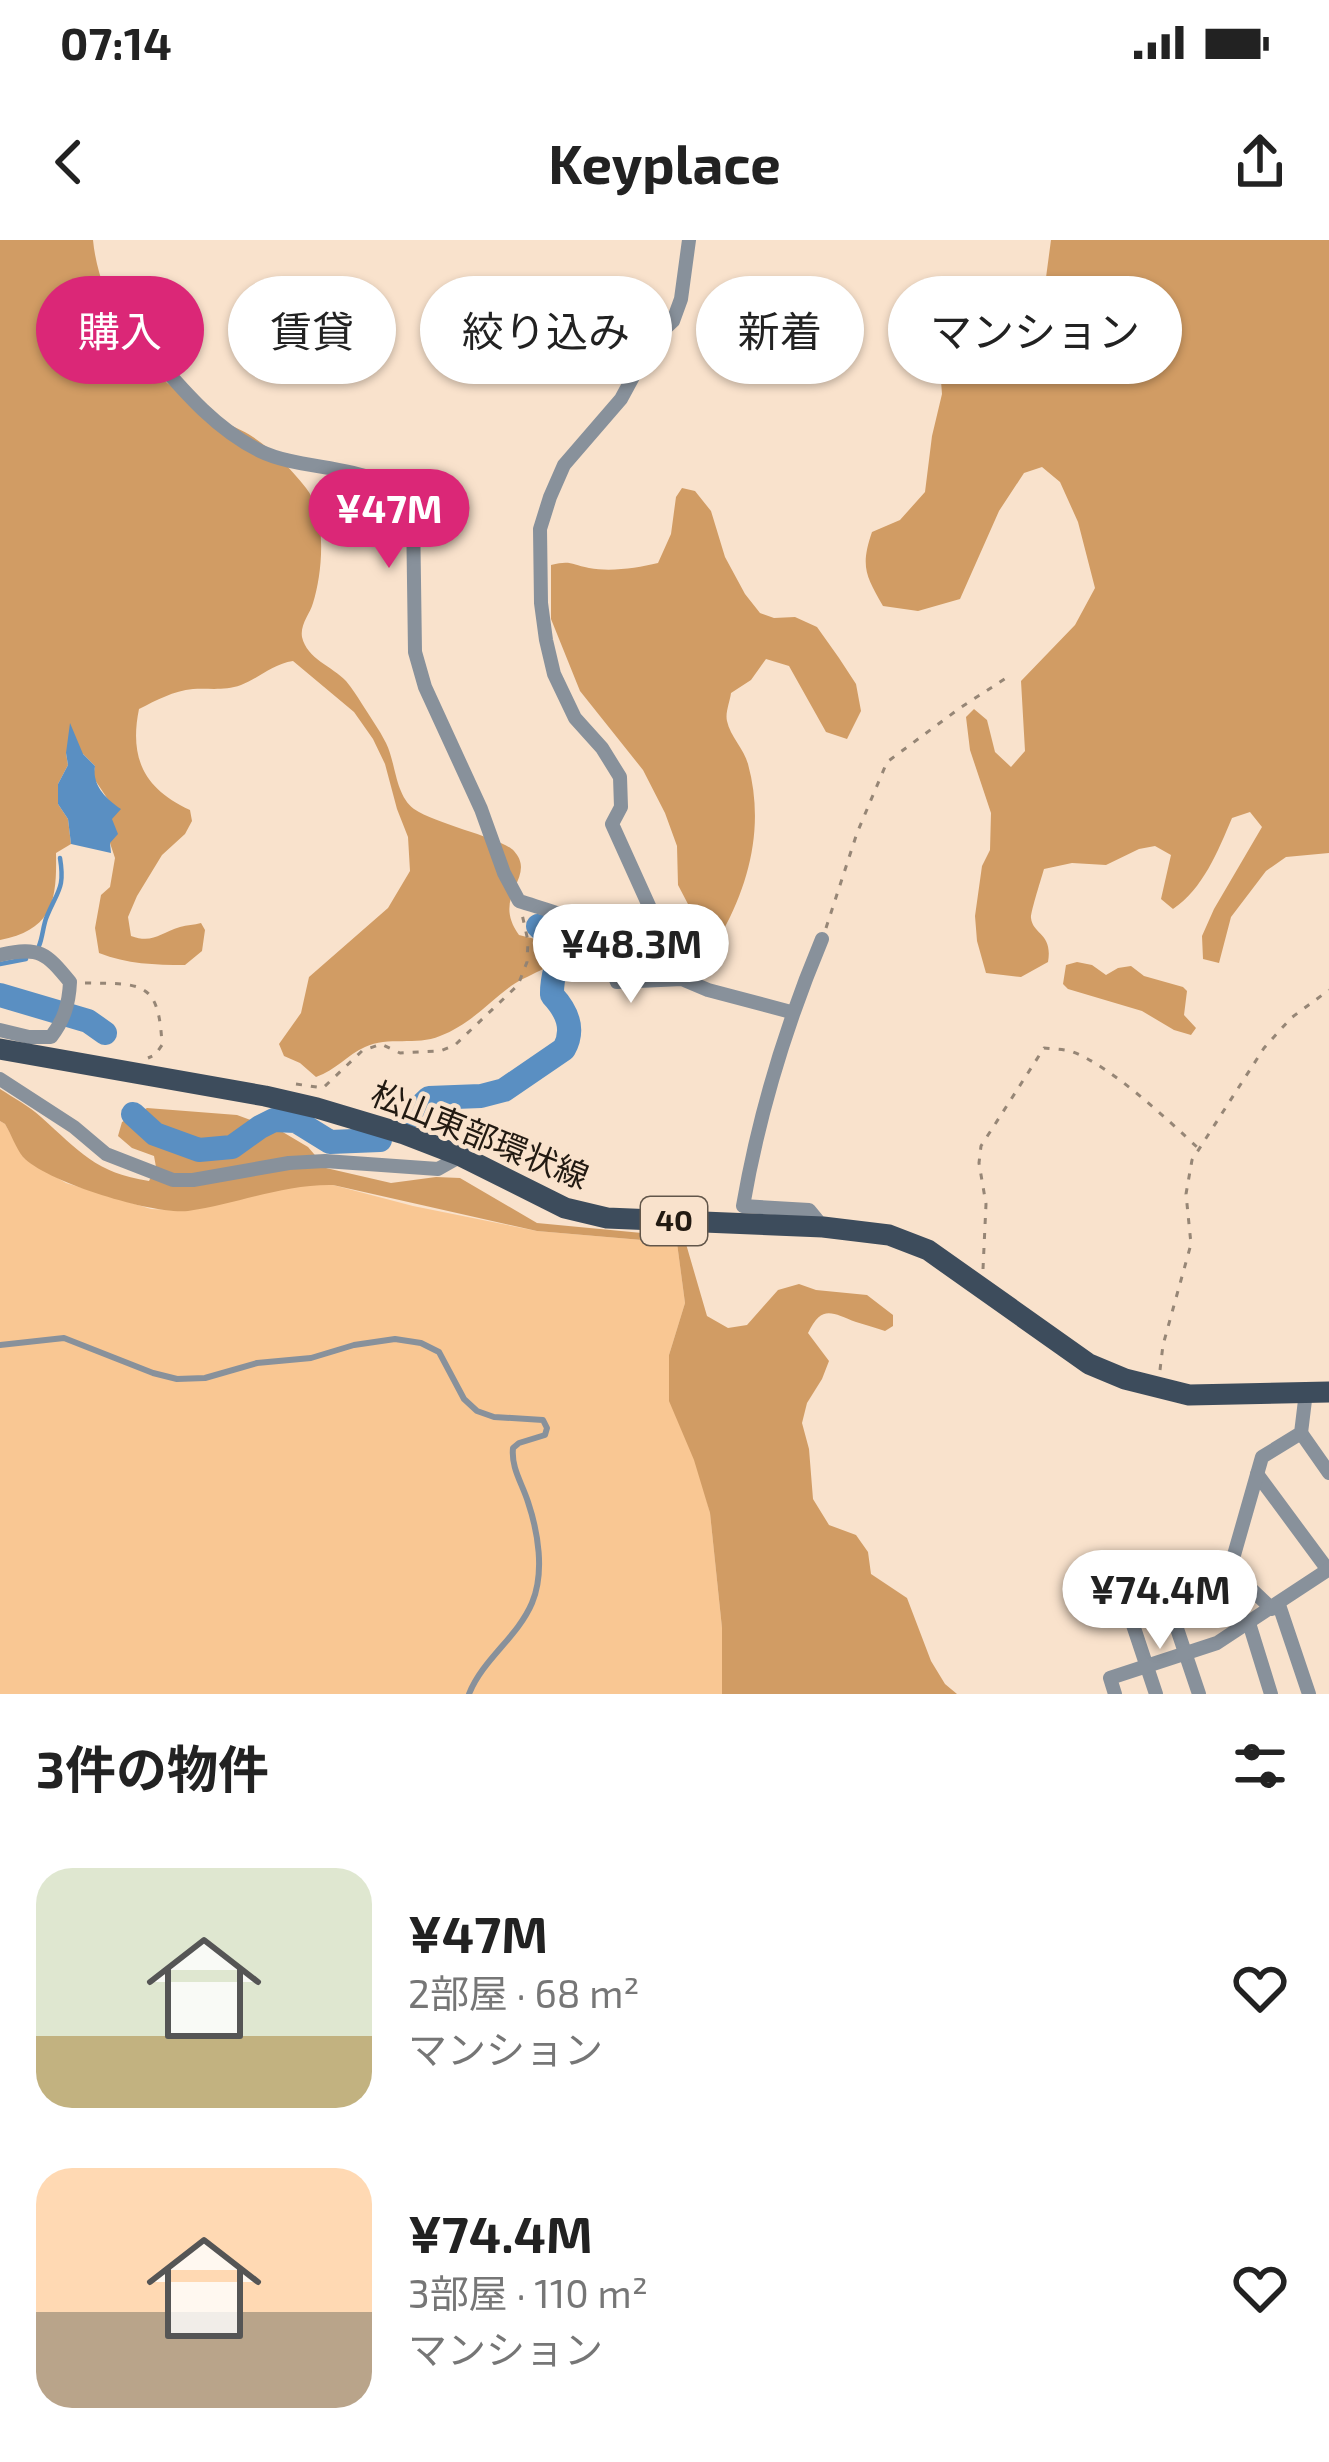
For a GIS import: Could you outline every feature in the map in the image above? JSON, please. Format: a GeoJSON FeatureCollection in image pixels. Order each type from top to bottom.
{"type":"FeatureCollection","features":[{"type":"Feature","properties":{"kind":"main road","name":"松山東部環状線"},"geometry":{"type":"LineString","coordinates":[[0,1049],[265,1096],[404,1133],[566,1208],[607,1218],[823,1226],[889,1234],[928,1250],[1089,1364],[1158,1389],[1226,1396],[1329,1392]]}},
{"type":"Feature","properties":{"kind":"street"},"geometry":{"type":"LineString","coordinates":[[682,979],[611,824],[621,807],[620,777],[602,748],[574,718],[554,674],[539,564],[540,529],[565,465],[621,399],[653,340],[673,321],[681,299],[688,240]]}},
{"type":"Feature","properties":{"kind":"street"},"geometry":{"type":"LineString","coordinates":[[177,384],[235,437],[264,453],[370,477],[406,497],[413,510],[415,652],[425,686],[519,901],[585,925],[603,946],[617,982],[682,979],[791,1012]]}},
{"type":"Feature","properties":{"kind":"street"},"geometry":{"type":"LineString","coordinates":[[822,939],[791,1012],[754,1142],[743,1206],[809,1210],[823,1226]]}},
{"type":"Feature","properties":{"kind":"street"},"geometry":{"type":"LineString","coordinates":[[0,955],[31,951],[49,956],[70,982],[70,1001],[51,1037],[0,1030]]}},
{"type":"Feature","properties":{"kind":"street"},"geometry":{"type":"LineString","coordinates":[[0,1078],[74,1126],[106,1154],[173,1180],[307,1162],[438,1168],[460,1156]]}},
{"type":"Feature","properties":{"kind":"street"},"geometry":{"type":"LineString","coordinates":[[1306,1392],[1301,1433],[1329,1473]]}},
{"type":"Feature","properties":{"kind":"street"},"geometry":{"type":"LineString","coordinates":[[1301,1433],[1262,1457],[1230,1569],[1276,1607],[1309,1694]]}},
{"type":"Feature","properties":{"kind":"street"},"geometry":{"type":"LineString","coordinates":[[1114,1694],[1109,1678],[1217,1643],[1329,1570],[1257,1474]]}},
{"type":"Feature","properties":{"kind":"street"},"geometry":{"type":"LineString","coordinates":[[1118,1580],[1156,1694]]}},
{"type":"Feature","properties":{"kind":"street"},"geometry":{"type":"LineString","coordinates":[[1166,1596],[1199,1694]]}},
{"type":"Feature","properties":{"kind":"street"},"geometry":{"type":"LineString","coordinates":[[1249,1623],[1271,1694]]}},
{"type":"Feature","properties":{"kind":"lane"},"geometry":{"type":"LineString","coordinates":[[0,1345],[64,1338],[177,1379],[205,1378],[257,1363],[311,1358],[395,1339],[439,1352],[464,1399],[477,1411],[494,1418],[543,1420],[544,1435],[519,1443],[513,1448],[512,1461],[536,1534],[537,1590],[518,1628],[478,1672],[469,1694]]}},
{"type":"Feature","properties":{"kind":"path"},"geometry":{"type":"LineString","coordinates":[[822,939],[857,832],[887,762],[1006,678]]}},
{"type":"Feature","properties":{"kind":"path"},"geometry":{"type":"LineString","coordinates":[[279,1082],[323,1088],[362,1051],[381,1044],[400,1053],[440,1051],[455,1045],[518,985],[527,962],[528,941],[519,901]]}},
{"type":"Feature","properties":{"kind":"path"},"geometry":{"type":"LineString","coordinates":[[70,982],[145,988],[154,1000],[161,1028],[161,1045],[154,1055]]}},
{"type":"Feature","properties":{"kind":"path"},"geometry":{"type":"LineString","coordinates":[[1158,1389],[1163,1345],[1191,1244],[1186,1194],[1192,1160],[1264,1048],[1291,1018],[1329,990]]}},
{"type":"Feature","properties":{"kind":"path"},"geometry":{"type":"LineString","coordinates":[[980,1285],[986,1204],[981,1146],[1044,1048],[1071,1051],[1109,1074],[1200,1150]]}},
{"type":"Feature","properties":{"kind":"shaded area"},"geometry":{"type":"Polygon","coordinates":[[[0,240],[93,240],[101,276],[36,276],[36,384],[169,384],[249,435],[294,474],[313,499],[320,528],[319,576],[302,628],[305,645],[356,695],[386,743],[399,787],[414,809],[514,851],[521,870],[511,898],[511,921],[519,935],[539,940],[546,955],[545,968],[511,986],[460,1026],[431,1039],[374,1044],[316,1077],[284,1056],[279,1044],[301,1013],[309,977],[388,908],[410,871],[408,837],[373,739],[354,712],[293,661],[241,685],[179,692],[139,709],[136,742],[144,770],[161,792],[190,810],[192,821],[162,855],[137,896],[128,917],[131,936],[151,938],[201,923],[205,930],[202,951],[185,965],[141,963],[99,953],[95,928],[115,858],[110,843],[112,819],[109,801],[93,777],[95,766],[83,754],[66,753],[68,765],[58,784],[58,804],[68,819],[71,844],[56,853],[53,899],[31,929],[0,940],[0,240]]]}},
{"type":"Feature","properties":{"kind":"shaded area"},"geometry":{"type":"Polygon","coordinates":[[[1051,240],[1329,240],[1329,853],[1286,857],[1266,871],[1231,917],[1219,963],[1203,959],[1202,936],[1262,827],[1250,812],[1232,818],[1201,880],[1173,909],[1161,899],[1171,855],[1155,846],[1106,865],[1072,863],[1044,869],[1031,918],[1048,945],[1048,962],[1021,977],[986,973],[975,916],[982,866],[990,850],[991,813],[970,750],[966,717],[974,709],[987,720],[995,752],[1011,767],[1025,751],[1021,681],[1075,625],[1095,588],[1078,522],[1060,482],[1042,467],[1024,473],[999,511],[960,599],[918,611],[883,606],[867,571],[872,532],[900,520],[925,492],[941,384],[1182,384],[1182,276],[1046,276],[1051,240]]]}},
{"type":"Feature","properties":{"kind":"shaded area"},"geometry":{"type":"Polygon","coordinates":[[[682,488],[695,491],[711,511],[725,557],[760,613],[795,617],[817,627],[856,684],[861,711],[847,739],[826,732],[789,666],[766,659],[751,680],[731,693],[727,721],[748,764],[755,829],[741,891],[723,931],[700,927],[678,885],[677,846],[665,813],[643,770],[580,691],[551,619],[551,565],[615,569],[658,563],[682,488]]]}},
{"type":"Feature","properties":{"kind":"shaded area"},"geometry":{"type":"Polygon","coordinates":[[[1077,962],[1106,975],[1131,966],[1144,976],[1183,987],[1187,991],[1184,1015],[1196,1028],[1191,1035],[1174,1030],[1142,1011],[1068,989],[1063,984],[1066,965],[1077,962]]]}},
{"type":"Feature","properties":{"kind":"shaded area"},"geometry":{"type":"Polygon","coordinates":[[[0,1089],[89,1159],[149,1181],[156,1167],[154,1156],[132,1148],[118,1136],[122,1122],[147,1108],[237,1115],[308,1147],[326,1168],[391,1183],[460,1178],[537,1223],[684,1237],[707,1316],[728,1328],[747,1325],[778,1290],[799,1284],[867,1295],[893,1315],[893,1326],[885,1331],[828,1313],[808,1333],[829,1361],[802,1423],[813,1499],[829,1525],[856,1535],[868,1552],[871,1574],[907,1598],[931,1661],[957,1694],[722,1694],[722,1628],[710,1513],[669,1401],[669,1355],[685,1303],[677,1243],[537,1231],[333,1185],[188,1211],[127,1202],[54,1177],[23,1157],[0,1121],[0,1089]]]}},
{"type":"Feature","properties":{"kind":"shaded area"},"geometry":{"type":"Polygon","coordinates":[[[0,1121],[24,1158],[66,1183],[151,1209],[185,1211],[303,1184],[333,1185],[537,1231],[677,1243],[685,1303],[669,1355],[710,1513],[722,1628],[722,1694],[0,1694],[0,1121]]]}},
{"type":"Feature","properties":{"kind":"water"},"geometry":{"type":"Polygon","coordinates":[[[70,723],[83,754],[95,766],[101,791],[121,809],[112,819],[118,834],[110,843],[111,853],[71,844],[68,819],[58,804],[58,784],[68,765],[70,723]]]}},
{"type":"Feature","properties":{"kind":"waterway"},"geometry":{"type":"LineString","coordinates":[[39,946],[61,883],[60,858]]}},
{"type":"Feature","properties":{"kind":"waterway"},"geometry":{"type":"LineString","coordinates":[[407,1119],[429,1098],[504,1090],[564,1049],[568,1020],[552,995],[558,952],[538,926]]}},
{"type":"Feature","properties":{"kind":"waterway"},"geometry":{"type":"LineString","coordinates":[[0,964],[26,959]]}},
{"type":"Feature","properties":{"kind":"waterway"},"geometry":{"type":"LineString","coordinates":[[0,995],[88,1021],[105,1033]]}},
{"type":"Feature","properties":{"kind":"waterway"},"geometry":{"type":"LineString","coordinates":[[133,1114],[155,1134],[199,1150],[232,1147],[274,1120],[296,1121],[330,1142],[380,1140]]}}]}
